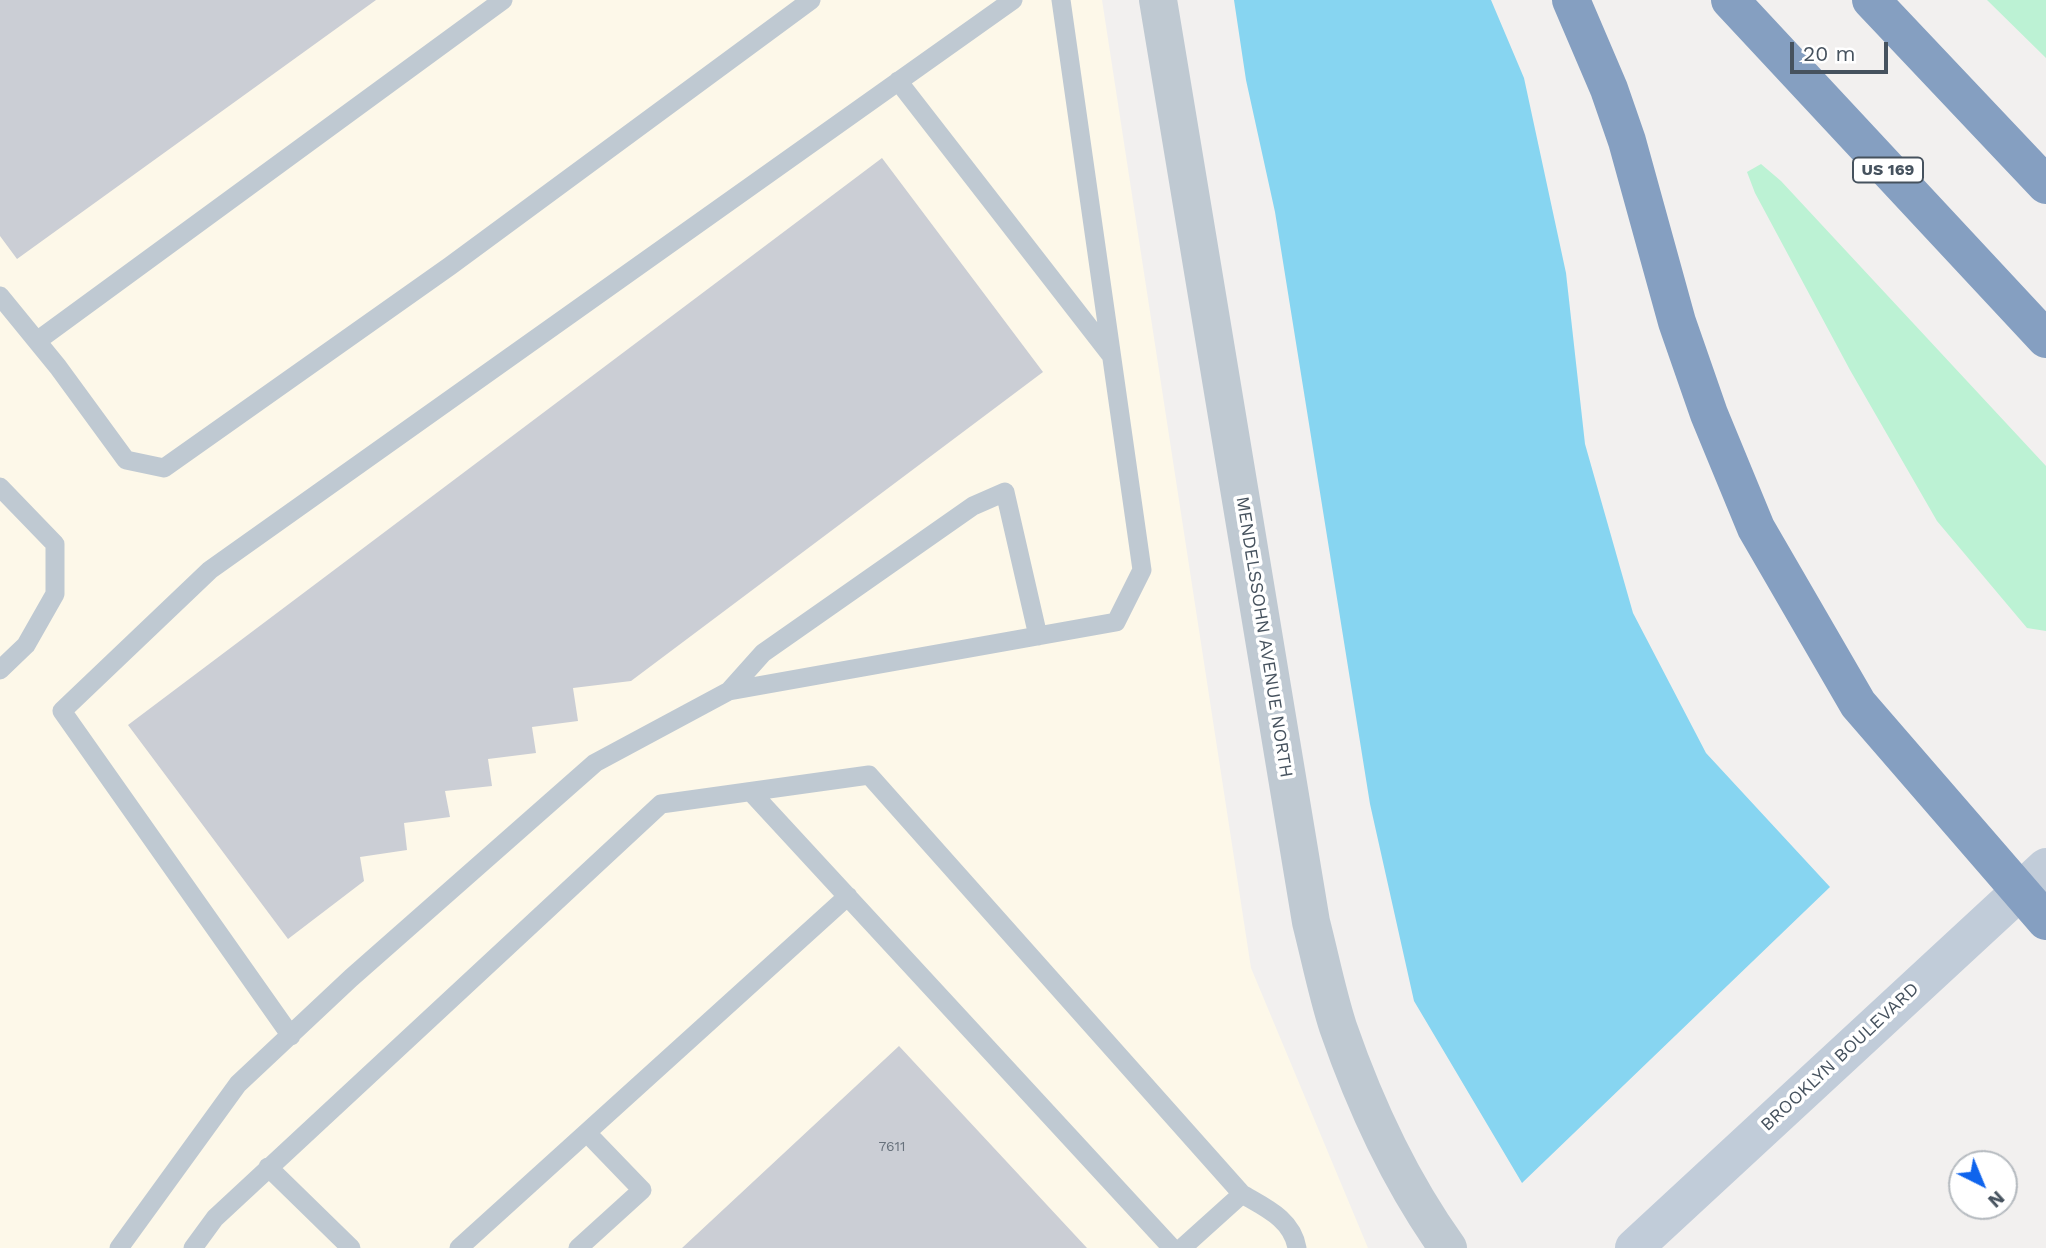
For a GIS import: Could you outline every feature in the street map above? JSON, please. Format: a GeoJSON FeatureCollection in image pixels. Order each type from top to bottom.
{"type":"FeatureCollection","features":[{"type":"Feature","properties":{"kind":"highway"},"geometry":{"type":"LineString","coordinates":[[1571,0],[1609,89],[1627,141],[1677,322],[1709,414],[1756,528],[1858,704],[2032,879],[2046,921]]}},
{"type":"Feature","properties":{"kind":"highway","name":"US 169"},"geometry":{"type":"LineString","coordinates":[[1730,0],[2046,339]]}},
{"type":"Feature","properties":{"kind":"highway"},"geometry":{"type":"LineString","coordinates":[[1871,0],[2046,185]]}},
{"type":"Feature","properties":{"kind":"main road","name":"BROOKLYN BOULEVARD"},"geometry":{"type":"LineString","coordinates":[[1634,1248],[2032,879]]}},
{"type":"Feature","properties":{"kind":"street","name":"MENDELSSOHN AVENUE NORTH"},"geometry":{"type":"LineString","coordinates":[[1158,0],[1311,922],[1338,1025],[1378,1129],[1422,1211],[1448,1248]]}},
{"type":"Feature","properties":{"kind":"lane"},"geometry":{"type":"LineString","coordinates":[[37,341],[503,0]]}},
{"type":"Feature","properties":{"kind":"lane"},"geometry":{"type":"LineString","coordinates":[[0,296],[126,460],[164,468],[450,266],[811,0]]}},
{"type":"Feature","properties":{"kind":"lane"},"geometry":{"type":"LineString","coordinates":[[291,1035],[62,711],[210,570],[1013,0]]}},
{"type":"Feature","properties":{"kind":"lane"},"geometry":{"type":"LineString","coordinates":[[119,1248],[238,1084],[351,978],[594,762],[729,691],[1116,622],[1142,570],[1061,0]]}},
{"type":"Feature","properties":{"kind":"lane"},"geometry":{"type":"LineString","coordinates":[[898,81],[1111,356]]}},
{"type":"Feature","properties":{"kind":"lane"},"geometry":{"type":"LineString","coordinates":[[0,488],[55,544],[55,594],[26,645],[0,670]]}},
{"type":"Feature","properties":{"kind":"lane"},"geometry":{"type":"LineString","coordinates":[[729,691],[763,653],[973,506],[1005,492],[1038,636]]}},
{"type":"Feature","properties":{"kind":"lane"},"geometry":{"type":"LineString","coordinates":[[193,1248],[215,1218],[268,1167],[661,804],[869,775],[1242,1194],[1270,1210],[1294,1232],[1297,1248]]}},
{"type":"Feature","properties":{"kind":"lane"},"geometry":{"type":"LineString","coordinates":[[751,792],[1172,1248]]}},
{"type":"Feature","properties":{"kind":"lane"},"geometry":{"type":"LineString","coordinates":[[459,1248],[588,1134],[848,895]]}},
{"type":"Feature","properties":{"kind":"lane"},"geometry":{"type":"LineString","coordinates":[[578,1248],[642,1190],[588,1134]]}},
{"type":"Feature","properties":{"kind":"lane"},"geometry":{"type":"LineString","coordinates":[[268,1167],[351,1248]]}},
{"type":"Feature","properties":{"kind":"lane"},"geometry":{"type":"LineString","coordinates":[[1182,1248],[1242,1194]]}},
{"type":"Feature","properties":{"kind":"shaded area"},"geometry":{"type":"Polygon","coordinates":[[[0,0],[1102,0],[1251,968],[1368,1248],[0,1248],[0,0]]]}},
{"type":"Feature","properties":{"kind":"green space"},"geometry":{"type":"Polygon","coordinates":[[[1987,0],[2046,0],[2046,58],[1987,0]]]}},
{"type":"Feature","properties":{"kind":"green space"},"geometry":{"type":"Polygon","coordinates":[[[1761,164],[1781,181],[2046,466],[2046,631],[2027,628],[1937,521],[1850,370],[1755,193],[1747,172],[1761,164]]]}},
{"type":"Feature","properties":{"kind":"water"},"geometry":{"type":"Polygon","coordinates":[[[1234,0],[1491,0],[1524,78],[1566,273],[1585,444],[1633,613],[1706,753],[1830,887],[1522,1183],[1414,1001],[1370,804],[1275,212],[1246,80],[1234,0]]]}},
{"type":"Feature","properties":{"kind":"building"},"geometry":{"type":"Polygon","coordinates":[[[0,0],[376,0],[17,259],[0,236],[0,0]]]}},
{"type":"Feature","properties":{"kind":"building"},"geometry":{"type":"Polygon","coordinates":[[[882,158],[1043,372],[631,681],[573,688],[578,721],[532,727],[536,753],[488,759],[492,786],[445,791],[450,817],[404,823],[407,850],[360,857],[364,881],[288,939],[128,725],[882,158]]]}},
{"type":"Feature","properties":{"kind":"building"},"geometry":{"type":"Polygon","coordinates":[[[899,1046],[1087,1248],[682,1248],[899,1046]]]}}]}
